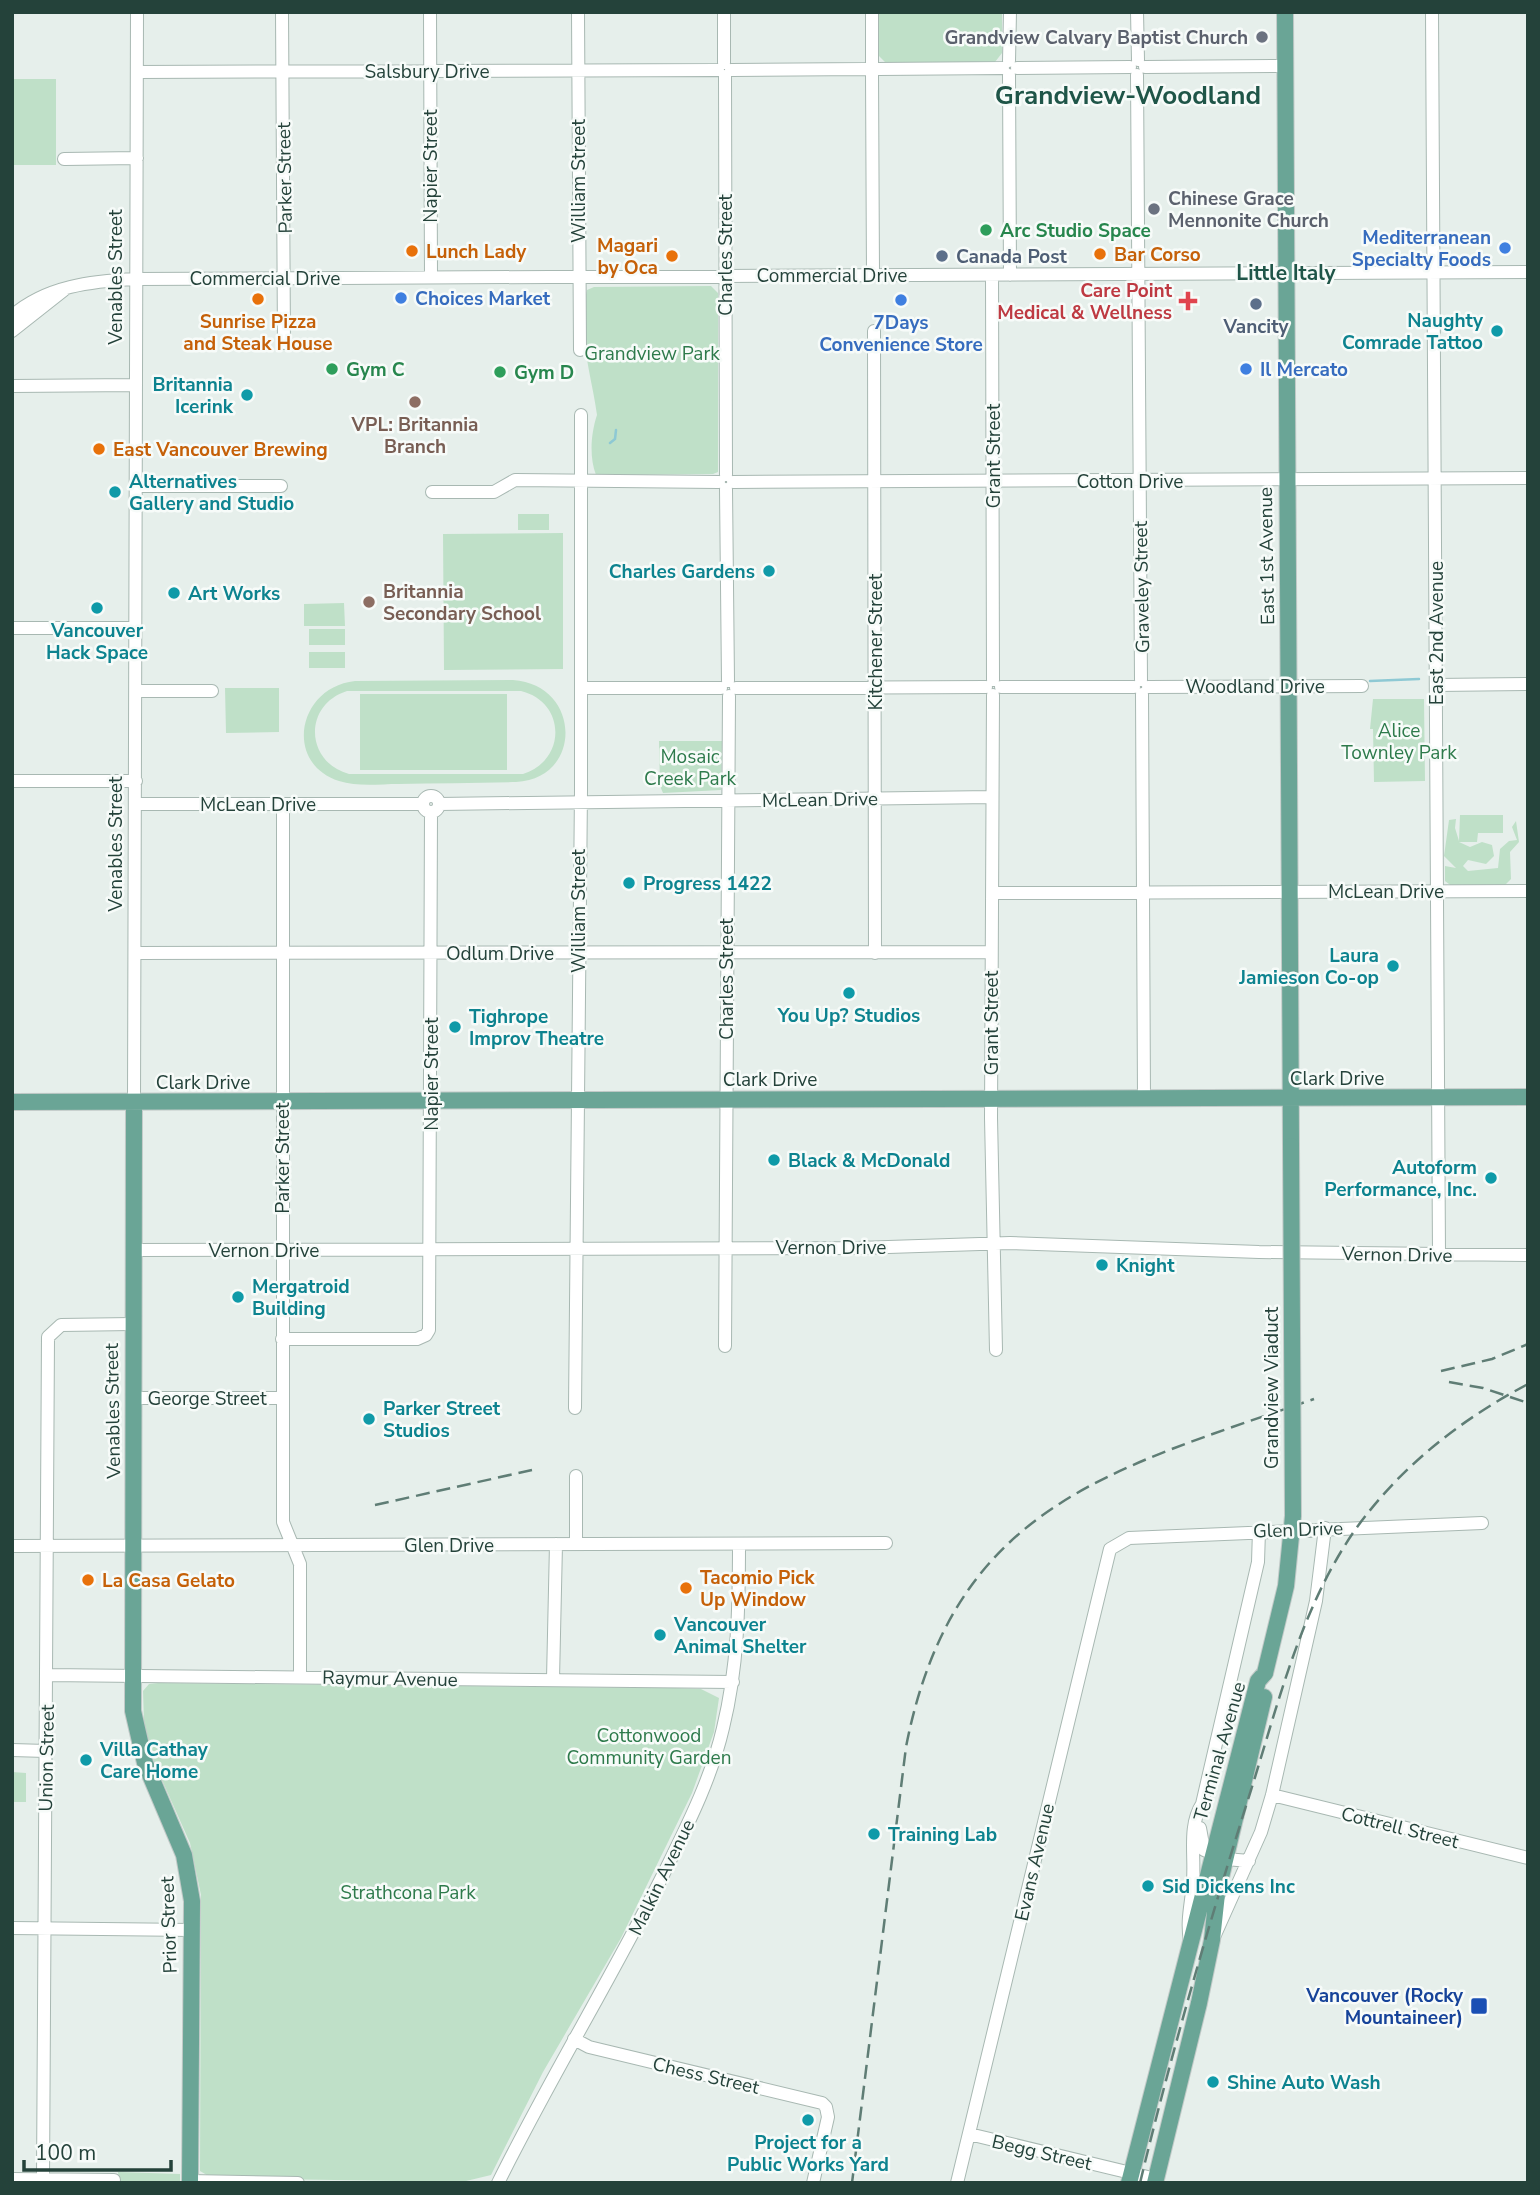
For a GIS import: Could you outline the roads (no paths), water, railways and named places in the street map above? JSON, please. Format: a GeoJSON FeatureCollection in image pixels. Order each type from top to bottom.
{"type":"FeatureCollection","features":[{"type":"Feature","properties":{"kind":"main road","name":"East 1st Avenue"},"geometry":{"type":"LineString","coordinates":[[1285,12],[1291,1100]]}},
{"type":"Feature","properties":{"kind":"main road","name":"Clark Drive"},"geometry":{"type":"LineString","coordinates":[[12,1102],[1144,1098],[1291,1100],[1528,1097]]}},
{"type":"Feature","properties":{"kind":"main road","name":"Grandview Viaduct"},"geometry":{"type":"LineString","coordinates":[[1265,1673],[1286,1586],[1293,1516],[1291,1100]]}},
{"type":"Feature","properties":{"kind":"main road","name":"Venables Street"},"geometry":{"type":"LineString","coordinates":[[133,1675],[134,1103]]}},
{"type":"Feature","properties":{"kind":"main road","name":"Terminal Avenue"},"geometry":{"type":"LineString","coordinates":[[1130,2178],[1190,1942],[1219,1856],[1267,1685],[1265,1673]]}},
{"type":"Feature","properties":{"kind":"main road","name":"Prior Street"},"geometry":{"type":"LineString","coordinates":[[133,1675],[134,1710],[141,1749],[184,1855],[192,1900],[190,2182]]}},
{"type":"Feature","properties":{"kind":"main road","name":"Terminal Avenue"},"geometry":{"type":"LineString","coordinates":[[1155,2181],[1212,1940],[1219,1856]]}},
{"type":"Feature","properties":{"kind":"street","name":"Venables Street"},"geometry":{"type":"LineString","coordinates":[[134,1103],[137,12]]}},
{"type":"Feature","properties":{"kind":"street","name":"Parker Street"},"geometry":{"type":"LineString","coordinates":[[282,12],[284,343]]}},
{"type":"Feature","properties":{"kind":"street","name":"Napier Street"},"geometry":{"type":"LineString","coordinates":[[430,12],[431,277]]}},
{"type":"Feature","properties":{"kind":"street","name":"William Street"},"geometry":{"type":"LineString","coordinates":[[578,12],[580,350]]}},
{"type":"Feature","properties":{"kind":"street","name":"Charles Street"},"geometry":{"type":"LineString","coordinates":[[724,12],[729,688],[724,1346]]}},
{"type":"Feature","properties":{"kind":"street"},"geometry":{"type":"LineString","coordinates":[[872,12],[873,275]]}},
{"type":"Feature","properties":{"kind":"street"},"geometry":{"type":"LineString","coordinates":[[1010,12],[1010,275]]}},
{"type":"Feature","properties":{"kind":"street","name":"Graveley Street"},"geometry":{"type":"LineString","coordinates":[[1137,12],[1144,1098]]}},
{"type":"Feature","properties":{"kind":"street","name":"East 2nd Avenue"},"geometry":{"type":"LineString","coordinates":[[1433,12],[1438,1255]]}},
{"type":"Feature","properties":{"kind":"street","name":"Salsbury Drive"},"geometry":{"type":"LineString","coordinates":[[136,72],[1285,66]]}},
{"type":"Feature","properties":{"kind":"street"},"geometry":{"type":"LineString","coordinates":[[64,159],[137,158]]}},
{"type":"Feature","properties":{"kind":"street","name":"Commercial Drive"},"geometry":{"type":"LineString","coordinates":[[12,316],[40,296],[98,281],[136,279],[1528,272]]}},
{"type":"Feature","properties":{"kind":"street","name":"Grant Street"},"geometry":{"type":"LineString","coordinates":[[992,275],[991,1100],[996,1350]]}},
{"type":"Feature","properties":{"kind":"street"},"geometry":{"type":"LineString","coordinates":[[12,331],[64,290]]}},
{"type":"Feature","properties":{"kind":"street","name":"Kitchener Street"},"geometry":{"type":"LineString","coordinates":[[874,331],[875,953]]}},
{"type":"Feature","properties":{"kind":"street"},"geometry":{"type":"LineString","coordinates":[[12,386],[136,385]]}},
{"type":"Feature","properties":{"kind":"street","name":"William Street"},"geometry":{"type":"LineString","coordinates":[[575,1408],[581,415]]}},
{"type":"Feature","properties":{"kind":"street","name":"Cotton Drive"},"geometry":{"type":"LineString","coordinates":[[432,492],[494,492],[514,480],[726,482],[1528,478]]}},
{"type":"Feature","properties":{"kind":"street"},"geometry":{"type":"LineString","coordinates":[[136,486],[281,486]]}},
{"type":"Feature","properties":{"kind":"street"},"geometry":{"type":"LineString","coordinates":[[12,628],[136,628]]}},
{"type":"Feature","properties":{"kind":"street"},"geometry":{"type":"LineString","coordinates":[[1436,685],[1528,684]]}},
{"type":"Feature","properties":{"kind":"street","name":"Woodland Drive"},"geometry":{"type":"LineString","coordinates":[[581,688],[1362,686]]}},
{"type":"Feature","properties":{"kind":"street"},"geometry":{"type":"LineString","coordinates":[[136,691],[212,691]]}},
{"type":"Feature","properties":{"kind":"street"},"geometry":{"type":"LineString","coordinates":[[12,781],[136,781]]}},
{"type":"Feature","properties":{"kind":"street","name":"McLean Drive"},"geometry":{"type":"LineString","coordinates":[[136,804],[431,806],[992,797]]}},
{"type":"Feature","properties":{"kind":"street","name":"Parker Street"},"geometry":{"type":"LineString","coordinates":[[283,804],[283,1522],[286,1536],[300,1564],[300,1677]]}},
{"type":"Feature","properties":{"kind":"street","name":"Napier Street"},"geometry":{"type":"LineString","coordinates":[[282,1339],[417,1339],[426,1335],[430,1324],[431,806]]}},
{"type":"Feature","properties":{"kind":"street","name":"McLean Drive"},"geometry":{"type":"LineString","coordinates":[[992,893],[1528,891]]}},
{"type":"Feature","properties":{"kind":"street","name":"Odlum Drive"},"geometry":{"type":"LineString","coordinates":[[135,953],[991,952]]}},
{"type":"Feature","properties":{"kind":"street","name":"Vernon Drive"},"geometry":{"type":"LineString","coordinates":[[133,1250],[724,1248],[1035,1243],[1438,1255],[1528,1255]]}},
{"type":"Feature","properties":{"kind":"street","name":"Union Street"},"geometry":{"type":"LineString","coordinates":[[43,2179],[49,1546],[48,1337],[61,1325],[132,1324]]}},
{"type":"Feature","properties":{"kind":"street","name":"George Street"},"geometry":{"type":"LineString","coordinates":[[132,1398],[282,1398]]}},
{"type":"Feature","properties":{"kind":"street"},"geometry":{"type":"LineString","coordinates":[[576,1476],[576,1544]]}},
{"type":"Feature","properties":{"kind":"street","name":"Glen Drive"},"geometry":{"type":"LineString","coordinates":[[1115,1544],[1129,1538],[1482,1523]]}},
{"type":"Feature","properties":{"kind":"street","name":"Terminal Avenue"},"geometry":{"type":"LineString","coordinates":[[1212,1940],[1249,1861],[1272,1795],[1316,1601],[1325,1528]]}},
{"type":"Feature","properties":{"kind":"street","name":"Terminal Avenue"},"geometry":{"type":"LineString","coordinates":[[1190,1942],[1186,1921],[1192,1892],[1194,1822],[1202,1804],[1258,1562],[1259,1531]]}},
{"type":"Feature","properties":{"kind":"street","name":"Glen Drive"},"geometry":{"type":"LineString","coordinates":[[12,1546],[886,1543]]}},
{"type":"Feature","properties":{"kind":"street"},"geometry":{"type":"LineString","coordinates":[[553,1679],[556,1544]]}},
{"type":"Feature","properties":{"kind":"street","name":"Evans Avenue"},"geometry":{"type":"LineString","coordinates":[[957,2183],[1098,1588],[1107,1555],[1115,1544]]}},
{"type":"Feature","properties":{"kind":"street","name":"Malkin Avenue"},"geometry":{"type":"LineString","coordinates":[[498,2183],[541,2096],[624,1952],[692,1816],[716,1753],[733,1682],[738,1628],[739,1545]]}},
{"type":"Feature","properties":{"kind":"street","name":"Raymur Avenue"},"geometry":{"type":"LineString","coordinates":[[47,1675],[733,1682]]}},
{"type":"Feature","properties":{"kind":"street"},"geometry":{"type":"LineString","coordinates":[[12,1750],[46,1751]]}},
{"type":"Feature","properties":{"kind":"street","name":"Cottrell Street"},"geometry":{"type":"LineString","coordinates":[[1272,1795],[1528,1858]]}},
{"type":"Feature","properties":{"kind":"street"},"geometry":{"type":"LineString","coordinates":[[1202,1804],[1200,1840],[1205,1850],[1219,1856],[1249,1861]]}},
{"type":"Feature","properties":{"kind":"street"},"geometry":{"type":"LineString","coordinates":[[12,1928],[192,1930]]}},
{"type":"Feature","properties":{"kind":"street","name":"Chess Street"},"geometry":{"type":"LineString","coordinates":[[574,2039],[589,2047],[817,2101],[826,2107],[828,2118],[813,2183]]}},
{"type":"Feature","properties":{"kind":"street","name":"Begg Street"},"geometry":{"type":"LineString","coordinates":[[969,2134],[1130,2178],[1155,2181]]}},
{"type":"Feature","properties":{"kind":"street"},"geometry":{"type":"LineString","coordinates":[[12,2179],[114,2180]]}},
{"type":"Feature","properties":{"kind":"street"},"geometry":{"type":"LineString","coordinates":[[190,2182],[298,2183]]}},
{"type":"Feature","properties":{"kind":"waterway"},"geometry":{"type":"LineString","coordinates":[[610,443],[615,439],[616,430]]}},
{"type":"Feature","properties":{"kind":"waterway"},"geometry":{"type":"LineString","coordinates":[[1370,681],[1419,679]]}},
{"type":"Feature","properties":{"kind":"railway"},"geometry":{"type":"LineString","coordinates":[[1441,1371],[1492,1359],[1528,1344]]}},
{"type":"Feature","properties":{"kind":"railway"},"geometry":{"type":"LineString","coordinates":[[1449,1382],[1483,1388],[1528,1403]]}},
{"type":"Feature","properties":{"kind":"railway"},"geometry":{"type":"LineString","coordinates":[[1140,2183],[1178,2034],[1221,1888],[1282,1689],[1320,1591],[1355,1530],[1391,1486],[1455,1429],[1528,1384]]}},
{"type":"Feature","properties":{"kind":"railway"},"geometry":{"type":"LineString","coordinates":[[852,2183],[906,1747],[929,1666],[961,1601],[1002,1550],[1051,1509],[1108,1477],[1171,1449],[1314,1399]]}},
{"type":"Feature","properties":{"kind":"railway"},"geometry":{"type":"LineString","coordinates":[[375,1505],[532,1470]]}},
{"type":"Feature","properties":{"kind":"place","name":"Grandview Calvary Baptist Church"},"geometry":{"type":"Point","coordinates":[1262,37]}},
{"type":"Feature","properties":{"kind":"place","name":"Chinese Grace Mennonite Church"},"geometry":{"type":"Point","coordinates":[1154,209]}},
{"type":"Feature","properties":{"kind":"place","name":"Arc Studio Space"},"geometry":{"type":"Point","coordinates":[986,230]}},
{"type":"Feature","properties":{"kind":"place","name":"Mediterranean Specialty Foods"},"geometry":{"type":"Point","coordinates":[1505,248]}},
{"type":"Feature","properties":{"kind":"place","name":"Lunch Lady"},"geometry":{"type":"Point","coordinates":[412,251]}},
{"type":"Feature","properties":{"kind":"place","name":"Bar Corso"},"geometry":{"type":"Point","coordinates":[1100,254]}},
{"type":"Feature","properties":{"kind":"place","name":"Magari by Oca"},"geometry":{"type":"Point","coordinates":[672,256]}},
{"type":"Feature","properties":{"kind":"place","name":"Canada Post"},"geometry":{"type":"Point","coordinates":[942,256]}},
{"type":"Feature","properties":{"kind":"place","name":"Choices Market"},"geometry":{"type":"Point","coordinates":[401,298]}},
{"type":"Feature","properties":{"kind":"place","name":"Sunrise Pizza and Steak House"},"geometry":{"type":"Point","coordinates":[258,299]}},
{"type":"Feature","properties":{"kind":"place","name":"7Days Convenience Store"},"geometry":{"type":"Point","coordinates":[901,300]}},
{"type":"Feature","properties":{"kind":"place","name":"Care Point Medical & Wellness"},"geometry":{"type":"Point","coordinates":[1188,301]}},
{"type":"Feature","properties":{"kind":"place","name":"Vancity"},"geometry":{"type":"Point","coordinates":[1256,304]}},
{"type":"Feature","properties":{"kind":"place","name":"Naughty Comrade Tattoo"},"geometry":{"type":"Point","coordinates":[1497,331]}},
{"type":"Feature","properties":{"kind":"place","name":"Gym C"},"geometry":{"type":"Point","coordinates":[332,369]}},
{"type":"Feature","properties":{"kind":"place","name":"Il Mercato"},"geometry":{"type":"Point","coordinates":[1246,369]}},
{"type":"Feature","properties":{"kind":"place","name":"Gym D"},"geometry":{"type":"Point","coordinates":[500,372]}},
{"type":"Feature","properties":{"kind":"place","name":"Britannia Icerink"},"geometry":{"type":"Point","coordinates":[247,395]}},
{"type":"Feature","properties":{"kind":"place","name":"VPL: Britannia Branch"},"geometry":{"type":"Point","coordinates":[415,402]}},
{"type":"Feature","properties":{"kind":"place","name":"East Vancouver Brewing"},"geometry":{"type":"Point","coordinates":[99,449]}},
{"type":"Feature","properties":{"kind":"place","name":"Alternatives Gallery and Studio"},"geometry":{"type":"Point","coordinates":[115,492]}},
{"type":"Feature","properties":{"kind":"place","name":"Charles Gardens"},"geometry":{"type":"Point","coordinates":[769,571]}},
{"type":"Feature","properties":{"kind":"place","name":"Art Works"},"geometry":{"type":"Point","coordinates":[174,593]}},
{"type":"Feature","properties":{"kind":"place","name":"Britannia Secondary School"},"geometry":{"type":"Point","coordinates":[369,602]}},
{"type":"Feature","properties":{"kind":"place","name":"Vancouver Hack Space"},"geometry":{"type":"Point","coordinates":[97,608]}},
{"type":"Feature","properties":{"kind":"place","name":"Progress 1422"},"geometry":{"type":"Point","coordinates":[629,883]}},
{"type":"Feature","properties":{"kind":"place","name":"Laura Jamieson Co-op"},"geometry":{"type":"Point","coordinates":[1393,966]}},
{"type":"Feature","properties":{"kind":"place","name":"You Up? Studios"},"geometry":{"type":"Point","coordinates":[849,993]}},
{"type":"Feature","properties":{"kind":"place","name":"Tighrope Improv Theatre"},"geometry":{"type":"Point","coordinates":[455,1027]}},
{"type":"Feature","properties":{"kind":"place","name":"Black & McDonald"},"geometry":{"type":"Point","coordinates":[774,1160]}},
{"type":"Feature","properties":{"kind":"place","name":"Autoform Performance, Inc."},"geometry":{"type":"Point","coordinates":[1491,1178]}},
{"type":"Feature","properties":{"kind":"place","name":"Knight"},"geometry":{"type":"Point","coordinates":[1102,1265]}},
{"type":"Feature","properties":{"kind":"place","name":"Mergatroid Building"},"geometry":{"type":"Point","coordinates":[238,1297]}},
{"type":"Feature","properties":{"kind":"place","name":"Parker Street Studios"},"geometry":{"type":"Point","coordinates":[369,1419]}},
{"type":"Feature","properties":{"kind":"place","name":"La Casa Gelato"},"geometry":{"type":"Point","coordinates":[88,1580]}},
{"type":"Feature","properties":{"kind":"place","name":"Tacomio Pick Up Window"},"geometry":{"type":"Point","coordinates":[686,1588]}},
{"type":"Feature","properties":{"kind":"place","name":"Vancouver Animal Shelter"},"geometry":{"type":"Point","coordinates":[660,1635]}},
{"type":"Feature","properties":{"kind":"place","name":"Villa Cathay Care Home"},"geometry":{"type":"Point","coordinates":[86,1760]}},
{"type":"Feature","properties":{"kind":"place","name":"Training Lab"},"geometry":{"type":"Point","coordinates":[874,1834]}},
{"type":"Feature","properties":{"kind":"place","name":"Sid Dickens Inc"},"geometry":{"type":"Point","coordinates":[1148,1886]}},
{"type":"Feature","properties":{"kind":"place","name":"Vancouver (Rocky Mountaineer)"},"geometry":{"type":"Point","coordinates":[1479,2006]}},
{"type":"Feature","properties":{"kind":"place","name":"Shine Auto Wash"},"geometry":{"type":"Point","coordinates":[1213,2082]}},
{"type":"Feature","properties":{"kind":"place","name":"Project for a Public Works Yard"},"geometry":{"type":"Point","coordinates":[808,2120]}},
{"type":"Feature","properties":{"kind":"district","name":"Grandview-Woodland"},"geometry":{"type":"Point","coordinates":[1128,95]}},
{"type":"Feature","properties":{"kind":"district","name":"Little Italy"},"geometry":{"type":"Point","coordinates":[1286,273]}},
{"type":"Feature","properties":{"kind":"park label","name":"Grandview Park"},"geometry":{"type":"Point","coordinates":[652,353]}},
{"type":"Feature","properties":{"kind":"park label","name":"Alice Townley Park"},"geometry":{"type":"Point","coordinates":[1399,741]}},
{"type":"Feature","properties":{"kind":"park label","name":"Mosaic Creek Park"},"geometry":{"type":"Point","coordinates":[690,767]}},
{"type":"Feature","properties":{"kind":"park label","name":"Cottonwood Community Garden"},"geometry":{"type":"Point","coordinates":[649,1746]}},
{"type":"Feature","properties":{"kind":"park label","name":"Strathcona Park"},"geometry":{"type":"Point","coordinates":[408,1892]}}]}
